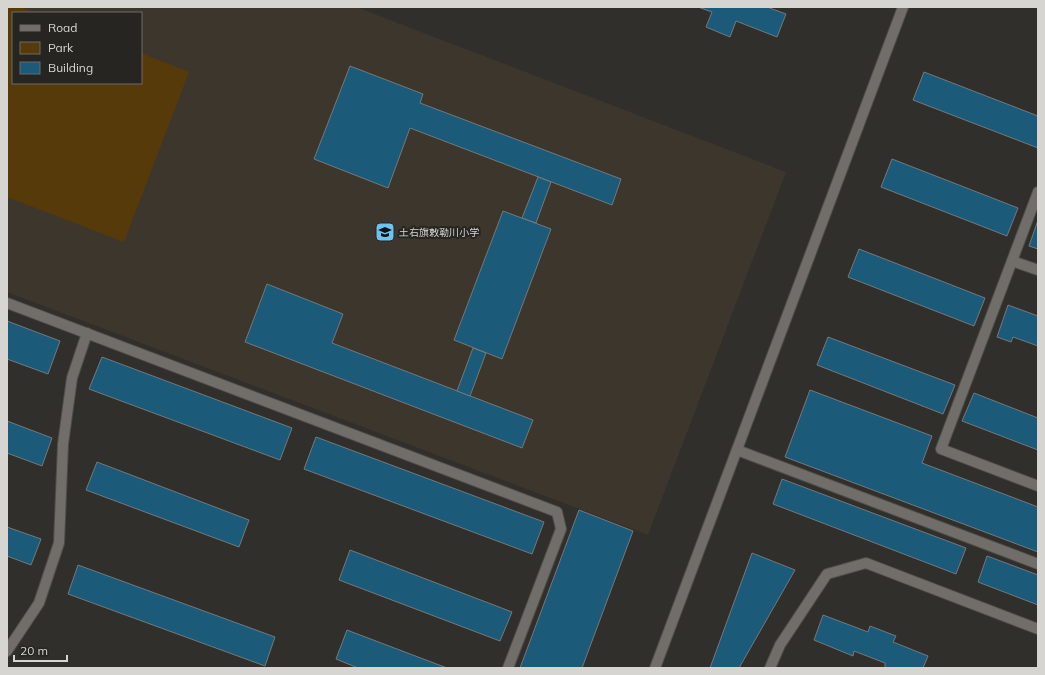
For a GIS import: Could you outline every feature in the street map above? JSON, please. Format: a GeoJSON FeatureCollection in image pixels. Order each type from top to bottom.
{"type":"FeatureCollection","features":[{"type":"Feature","properties":{"kind":"street"},"geometry":{"type":"LineString","coordinates":[[655,668],[903,7]]}},
{"type":"Feature","properties":{"kind":"street"},"geometry":{"type":"LineString","coordinates":[[1038,192],[941,449],[1038,486]]}},
{"type":"Feature","properties":{"kind":"street"},"geometry":{"type":"LineString","coordinates":[[1012,261],[1038,270]]}},
{"type":"Feature","properties":{"kind":"street"},"geometry":{"type":"LineString","coordinates":[[7,303],[557,512],[561,529],[508,668]]}},
{"type":"Feature","properties":{"kind":"street"},"geometry":{"type":"LineString","coordinates":[[7,651],[40,603],[59,543],[63,444],[72,378],[87,333]]}},
{"type":"Feature","properties":{"kind":"street"},"geometry":{"type":"LineString","coordinates":[[737,450],[1038,564]]}},
{"type":"Feature","properties":{"kind":"street"},"geometry":{"type":"LineString","coordinates":[[770,668],[780,645],[827,574],[866,563],[1038,629]]}},
{"type":"Feature","properties":{"kind":"shaded area","name":"土右旗敕勒川小学"},"geometry":{"type":"Polygon","coordinates":[[[7,7],[356,7],[786,172],[648,535],[7,292],[7,7]]]}},
{"type":"Feature","properties":{"kind":"green space"},"geometry":{"type":"Polygon","coordinates":[[[7,7],[20,7],[32,12],[12,12],[12,84],[142,84],[142,53],[189,72],[124,242],[7,197],[7,7]]]}},
{"type":"Feature","properties":{"kind":"building"},"geometry":{"type":"Polygon","coordinates":[[[698,7],[767,7],[786,14],[777,37],[736,21],[730,37],[706,27],[712,12],[698,7]]]}},
{"type":"Feature","properties":{"kind":"building"},"geometry":{"type":"Polygon","coordinates":[[[350,66],[423,94],[420,103],[621,179],[612,205],[410,128],[388,188],[314,159],[350,66]]]}},
{"type":"Feature","properties":{"kind":"building"},"geometry":{"type":"Polygon","coordinates":[[[924,72],[1038,116],[1038,148],[913,100],[924,72]]]}},
{"type":"Feature","properties":{"kind":"building"},"geometry":{"type":"Polygon","coordinates":[[[892,159],[1018,208],[1007,236],[881,187],[892,159]]]}},
{"type":"Feature","properties":{"kind":"building"},"geometry":{"type":"Polygon","coordinates":[[[538,177],[551,182],[536,223],[522,218],[538,177]]]}},
{"type":"Feature","properties":{"kind":"building"},"geometry":{"type":"Polygon","coordinates":[[[503,211],[551,229],[502,359],[454,340],[503,211]]]}},
{"type":"Feature","properties":{"kind":"building"},"geometry":{"type":"Polygon","coordinates":[[[1038,220],[1038,249],[1029,246],[1038,220]]]}},
{"type":"Feature","properties":{"kind":"building"},"geometry":{"type":"Polygon","coordinates":[[[859,249],[985,298],[974,326],[848,277],[859,249]]]}},
{"type":"Feature","properties":{"kind":"building"},"geometry":{"type":"Polygon","coordinates":[[[267,284],[343,314],[332,343],[533,420],[522,448],[245,342],[267,284]]]}},
{"type":"Feature","properties":{"kind":"building"},"geometry":{"type":"Polygon","coordinates":[[[1008,305],[1038,316],[1038,346],[1013,337],[1011,342],[997,337],[1008,305]]]}},
{"type":"Feature","properties":{"kind":"building"},"geometry":{"type":"Polygon","coordinates":[[[7,321],[60,341],[48,374],[7,359],[7,321]]]}},
{"type":"Feature","properties":{"kind":"building"},"geometry":{"type":"Polygon","coordinates":[[[828,337],[955,385],[943,414],[817,365],[828,337]]]}},
{"type":"Feature","properties":{"kind":"building"},"geometry":{"type":"Polygon","coordinates":[[[473,348],[486,353],[470,396],[457,391],[473,348]]]}},
{"type":"Feature","properties":{"kind":"building"},"geometry":{"type":"Polygon","coordinates":[[[102,357],[292,428],[280,460],[89,389],[102,357]]]}},
{"type":"Feature","properties":{"kind":"building"},"geometry":{"type":"Polygon","coordinates":[[[810,390],[932,436],[922,463],[1038,507],[1038,552],[785,457],[810,390]]]}},
{"type":"Feature","properties":{"kind":"building"},"geometry":{"type":"Polygon","coordinates":[[[974,393],[1038,418],[1038,450],[962,421],[974,393]]]}},
{"type":"Feature","properties":{"kind":"building"},"geometry":{"type":"Polygon","coordinates":[[[7,421],[52,438],[42,466],[7,453],[7,421]]]}},
{"type":"Feature","properties":{"kind":"building"},"geometry":{"type":"Polygon","coordinates":[[[316,437],[544,522],[532,554],[304,469],[316,437]]]}},
{"type":"Feature","properties":{"kind":"building"},"geometry":{"type":"Polygon","coordinates":[[[97,462],[249,520],[239,547],[86,490],[97,462]]]}},
{"type":"Feature","properties":{"kind":"building"},"geometry":{"type":"Polygon","coordinates":[[[782,479],[966,548],[956,574],[773,504],[782,479]]]}},
{"type":"Feature","properties":{"kind":"building"},"geometry":{"type":"Polygon","coordinates":[[[579,510],[633,531],[582,668],[520,668],[579,510]]]}},
{"type":"Feature","properties":{"kind":"building"},"geometry":{"type":"Polygon","coordinates":[[[7,527],[41,539],[31,565],[7,556],[7,527]]]}},
{"type":"Feature","properties":{"kind":"building"},"geometry":{"type":"Polygon","coordinates":[[[350,550],[512,612],[500,641],[339,580],[350,550]]]}},
{"type":"Feature","properties":{"kind":"building"},"geometry":{"type":"Polygon","coordinates":[[[752,553],[795,570],[739,668],[710,668],[752,553]]]}},
{"type":"Feature","properties":{"kind":"building"},"geometry":{"type":"Polygon","coordinates":[[[987,556],[1038,575],[1038,605],[978,582],[987,556]]]}},
{"type":"Feature","properties":{"kind":"building"},"geometry":{"type":"Polygon","coordinates":[[[78,565],[275,637],[265,666],[68,594],[78,565]]]}},
{"type":"Feature","properties":{"kind":"building"},"geometry":{"type":"Polygon","coordinates":[[[823,615],[868,632],[870,626],[896,636],[893,642],[928,656],[923,668],[885,668],[885,663],[854,651],[853,656],[814,640],[823,615]]]}},
{"type":"Feature","properties":{"kind":"building"},"geometry":{"type":"Polygon","coordinates":[[[347,630],[447,668],[358,668],[336,659],[347,630]]]}},
{"type":"Feature","properties":{"kind":"place","name":"土右旗敕勒川小学"},"geometry":{"type":"Point","coordinates":[385,232]}}]}
